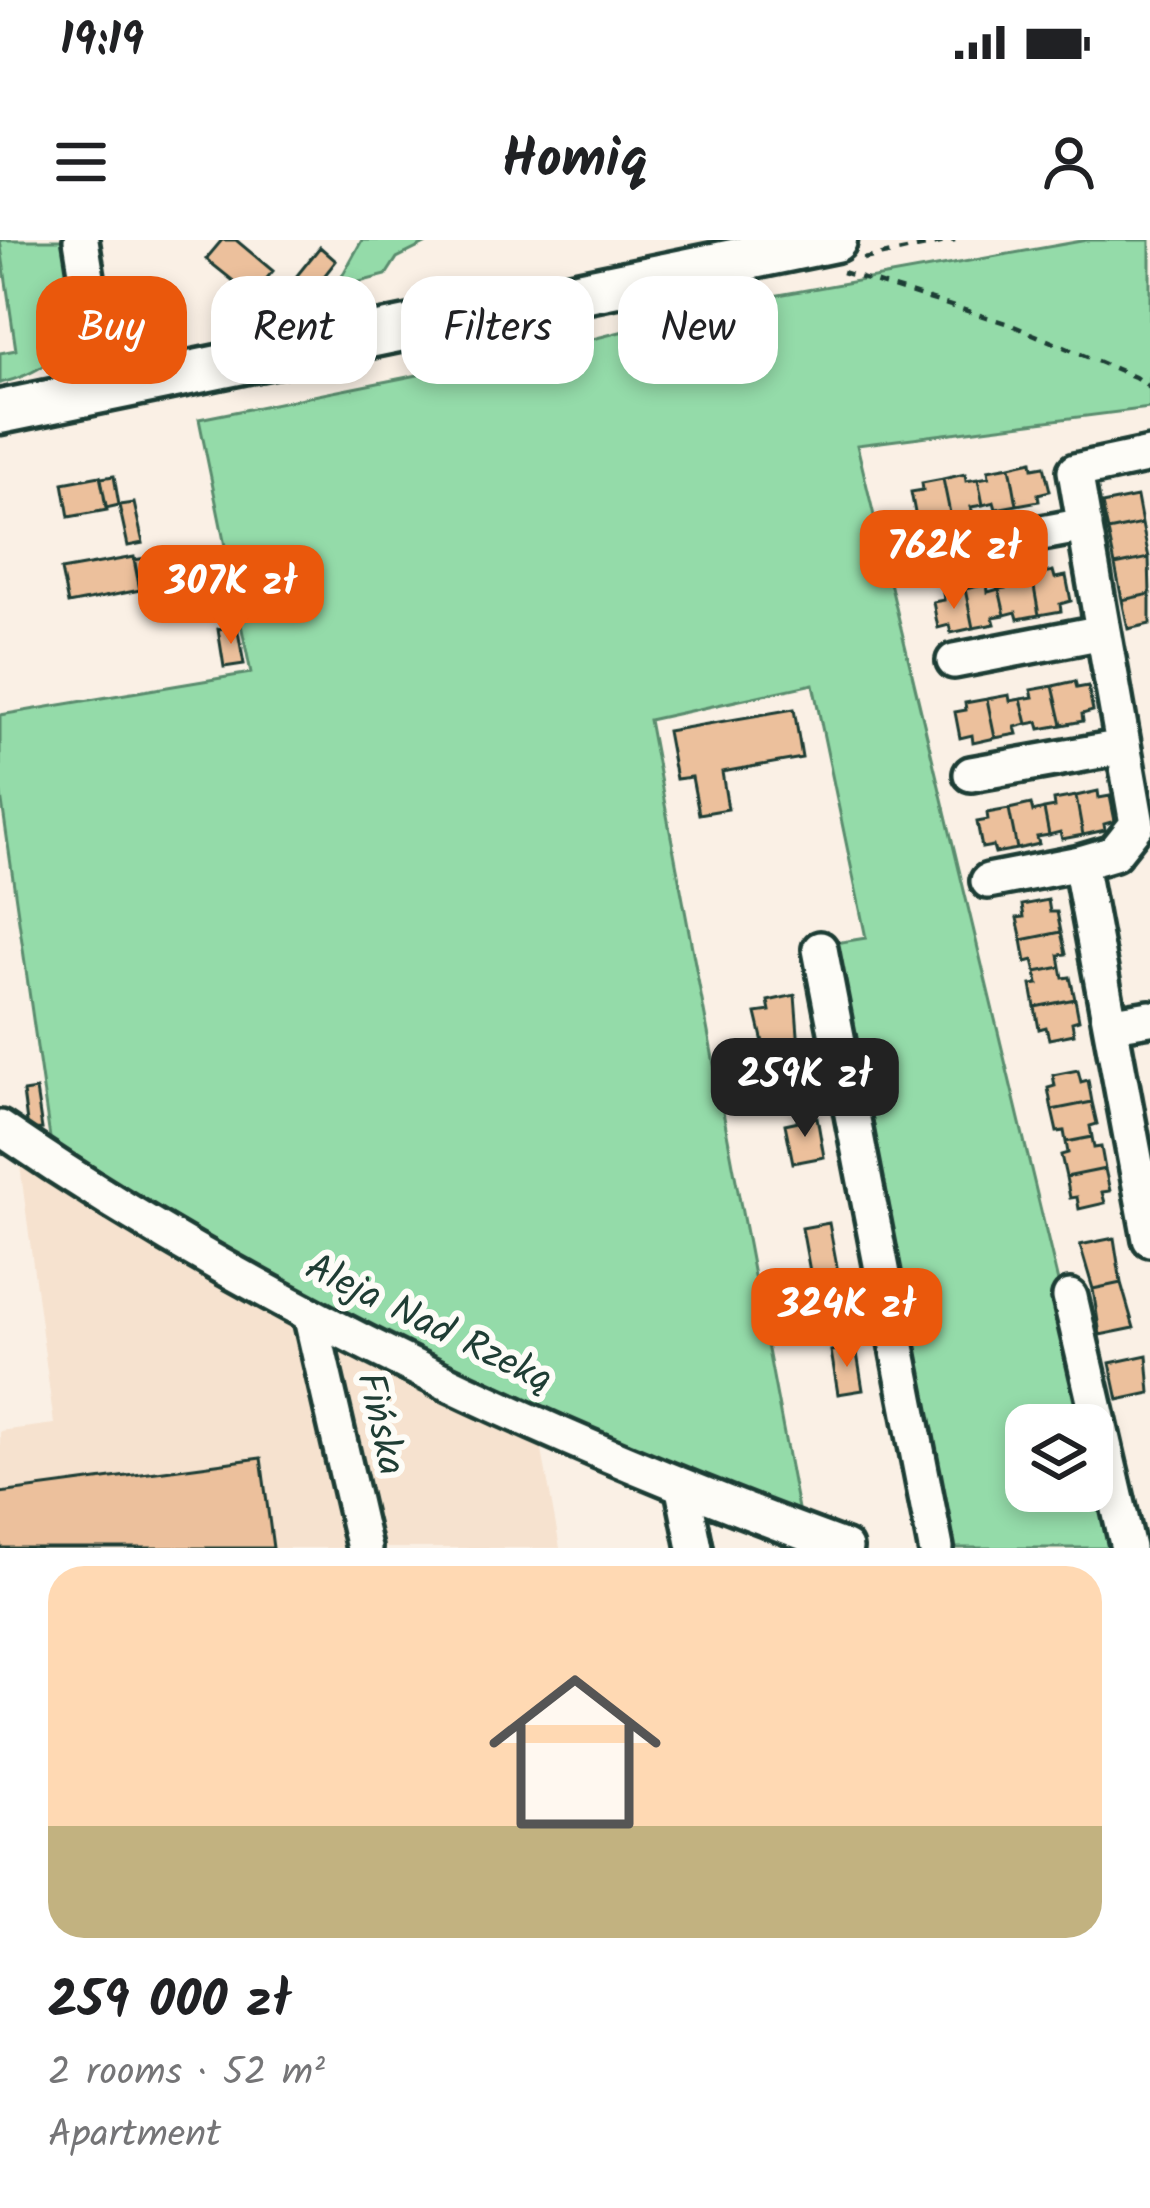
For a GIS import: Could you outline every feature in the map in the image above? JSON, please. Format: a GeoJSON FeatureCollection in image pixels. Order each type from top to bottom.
{"type":"FeatureCollection","features":[{"type":"Feature","properties":{"kind":"main road"},"geometry":{"type":"LineString","coordinates":[[0,412],[830,254]]}},
{"type":"Feature","properties":{"kind":"street"},"geometry":{"type":"LineString","coordinates":[[81,240],[105,390]]}},
{"type":"Feature","properties":{"kind":"street"},"geometry":{"type":"LineString","coordinates":[[988,881],[1114,853],[1137,824],[1075,471],[1150,455]]}},
{"type":"Feature","properties":{"kind":"street"},"geometry":{"type":"LineString","coordinates":[[929,554],[1085,525]]}},
{"type":"Feature","properties":{"kind":"street"},"geometry":{"type":"LineString","coordinates":[[954,661],[1103,632]]}},
{"type":"Feature","properties":{"kind":"street"},"geometry":{"type":"LineString","coordinates":[[971,774],[1124,747]]}},
{"type":"Feature","properties":{"kind":"street"},"geometry":{"type":"LineString","coordinates":[[1080,863],[1150,1239]]}},
{"type":"Feature","properties":{"kind":"street"},"geometry":{"type":"LineString","coordinates":[[820,949],[936,1548]]}},
{"type":"Feature","properties":{"kind":"street"},"geometry":{"type":"LineString","coordinates":[[1113,1024],[1150,1018]]}},
{"type":"Feature","properties":{"kind":"street","name":"Aleja Nad Rzeką"},"geometry":{"type":"LineString","coordinates":[[0,1128],[79,1182],[311,1318],[463,1395],[683,1489],[845,1548]]}},
{"type":"Feature","properties":{"kind":"street"},"geometry":{"type":"LineString","coordinates":[[1070,1297],[1128,1548]]}},
{"type":"Feature","properties":{"kind":"street","name":"Fińska"},"geometry":{"type":"LineString","coordinates":[[311,1318],[364,1548]]}},
{"type":"Feature","properties":{"kind":"street"},"geometry":{"type":"LineString","coordinates":[[683,1489],[695,1548]]}},
{"type":"Feature","properties":{"kind":"path"},"geometry":{"type":"LineString","coordinates":[[830,254],[1010,324],[1136,377],[1150,388]]}},
{"type":"Feature","properties":{"kind":"shaded area"},"geometry":{"type":"Polygon","coordinates":[[[19,1158],[124,1227],[375,1366],[541,1445],[560,1548],[0,1548],[0,1431],[54,1424],[19,1158]]]}},
{"type":"Feature","properties":{"kind":"green space"},"geometry":{"type":"Polygon","coordinates":[[[0,240],[66,240],[71,276],[36,276],[36,369],[0,383],[0,353],[16,350],[0,240]]]}},
{"type":"Feature","properties":{"kind":"green space"},"geometry":{"type":"Polygon","coordinates":[[[362,240],[433,240],[397,258],[386,275],[342,276],[362,240]]]}},
{"type":"Feature","properties":{"kind":"green space"},"geometry":{"type":"Polygon","coordinates":[[[1087,240],[1150,240],[1150,408],[857,445],[1087,1404],[1005,1404],[1005,1512],[1113,1511],[1122,1548],[945,1548],[829,944],[866,938],[813,684],[649,720],[799,1514],[532,1406],[347,1317],[51,1145],[0,788],[0,715],[251,673],[199,419],[401,378],[401,384],[594,384],[594,339],[618,333],[618,384],[778,384],[778,295],[1087,240]]]}},
{"type":"Feature","properties":{"kind":"building"},"geometry":{"type":"Polygon","coordinates":[[[222,240],[236,240],[273,271],[269,276],[227,276],[206,259],[222,240]]]}},
{"type":"Feature","properties":{"kind":"building"},"geometry":{"type":"Polygon","coordinates":[[[320,247],[336,261],[324,276],[297,276],[320,247]]]}},
{"type":"Feature","properties":{"kind":"building"},"geometry":{"type":"Polygon","coordinates":[[[1032,461],[1033,468],[1044,466],[1050,491],[1038,494],[1039,501],[1017,505],[1010,466],[1032,461]]]}},
{"type":"Feature","properties":{"kind":"building"},"geometry":{"type":"Polygon","coordinates":[[[1010,466],[1017,505],[996,509],[994,502],[983,505],[978,479],[989,477],[988,470],[1010,466]]]}},
{"type":"Feature","properties":{"kind":"building"},"geometry":{"type":"Polygon","coordinates":[[[965,474],[966,481],[978,479],[983,505],[971,507],[973,514],[951,518],[943,479],[965,474]]]}},
{"type":"Feature","properties":{"kind":"building"},"geometry":{"type":"Polygon","coordinates":[[[100,476],[107,510],[69,517],[63,483],[100,476]]]}},
{"type":"Feature","properties":{"kind":"building"},"geometry":{"type":"Polygon","coordinates":[[[114,476],[119,505],[106,508],[101,478],[114,476]]]}},
{"type":"Feature","properties":{"kind":"building"},"geometry":{"type":"Polygon","coordinates":[[[943,479],[951,518],[929,522],[928,515],[916,518],[911,492],[923,490],[922,483],[943,479]]]}},
{"type":"Feature","properties":{"kind":"building"},"geometry":{"type":"Polygon","coordinates":[[[1137,497],[1142,524],[1108,531],[1102,504],[1137,497]]]}},
{"type":"Feature","properties":{"kind":"building"},"geometry":{"type":"Polygon","coordinates":[[[134,503],[143,543],[128,546],[119,505],[134,503]]]}},
{"type":"Feature","properties":{"kind":"building"},"geometry":{"type":"Polygon","coordinates":[[[1142,524],[1149,558],[1115,565],[1108,531],[1142,524]]]}},
{"type":"Feature","properties":{"kind":"building"},"geometry":{"type":"Polygon","coordinates":[[[134,557],[140,590],[68,604],[61,570],[134,557]]]}},
{"type":"Feature","properties":{"kind":"building"},"geometry":{"type":"Polygon","coordinates":[[[146,558],[147,565],[155,564],[159,587],[140,590],[134,560],[146,558]]]}},
{"type":"Feature","properties":{"kind":"building"},"geometry":{"type":"Polygon","coordinates":[[[1149,558],[1150,594],[1122,600],[1115,565],[1149,558]]]}},
{"type":"Feature","properties":{"kind":"building"},"geometry":{"type":"Polygon","coordinates":[[[1053,571],[1055,578],[1066,576],[1071,601],[1060,604],[1061,611],[1039,615],[1032,576],[1053,571]]]}},
{"type":"Feature","properties":{"kind":"building"},"geometry":{"type":"Polygon","coordinates":[[[1032,576],[1039,615],[1018,619],[1016,612],[1005,615],[999,589],[1011,587],[1010,580],[1032,576]]]}},
{"type":"Feature","properties":{"kind":"building"},"geometry":{"type":"Polygon","coordinates":[[[987,584],[988,592],[999,589],[1005,615],[993,617],[995,624],[973,628],[965,589],[987,584]]]}},
{"type":"Feature","properties":{"kind":"building"},"geometry":{"type":"Polygon","coordinates":[[[965,589],[973,628],[951,633],[949,625],[938,628],[933,602],[944,600],[943,593],[965,589]]]}},
{"type":"Feature","properties":{"kind":"building"},"geometry":{"type":"Polygon","coordinates":[[[1150,594],[1150,624],[1128,629],[1122,600],[1150,594]]]}},
{"type":"Feature","properties":{"kind":"building"},"geometry":{"type":"Polygon","coordinates":[[[237,626],[244,664],[224,667],[218,629],[237,626]]]}},
{"type":"Feature","properties":{"kind":"building"},"geometry":{"type":"Polygon","coordinates":[[[1075,681],[1077,688],[1088,686],[1093,711],[1082,714],[1083,721],[1062,725],[1053,686],[1075,681]]]}},
{"type":"Feature","properties":{"kind":"building"},"geometry":{"type":"Polygon","coordinates":[[[1053,686],[1062,725],[1040,729],[1038,722],[1027,724],[1021,699],[1033,697],[1031,690],[1053,686]]]}},
{"type":"Feature","properties":{"kind":"building"},"geometry":{"type":"Polygon","coordinates":[[[1009,695],[1010,701],[1021,699],[1027,724],[1015,727],[1017,734],[995,738],[987,699],[1009,695]]]}},
{"type":"Feature","properties":{"kind":"building"},"geometry":{"type":"Polygon","coordinates":[[[987,699],[995,738],[973,743],[972,735],[960,738],[955,712],[966,710],[965,703],[987,699]]]}},
{"type":"Feature","properties":{"kind":"building"},"geometry":{"type":"Polygon","coordinates":[[[794,709],[802,758],[722,772],[728,809],[699,814],[692,777],[676,779],[667,731],[794,709]]]}},
{"type":"Feature","properties":{"kind":"building"},"geometry":{"type":"Polygon","coordinates":[[[1098,791],[1099,798],[1110,796],[1115,821],[1104,824],[1105,830],[1083,835],[1076,796],[1098,791]]]}},
{"type":"Feature","properties":{"kind":"building"},"geometry":{"type":"Polygon","coordinates":[[[1076,796],[1083,835],[1062,839],[1060,832],[1049,835],[1044,809],[1055,807],[1054,800],[1076,796]]]}},
{"type":"Feature","properties":{"kind":"building"},"geometry":{"type":"Polygon","coordinates":[[[1031,804],[1033,812],[1044,809],[1049,835],[1037,837],[1039,844],[1017,849],[1009,809],[1031,804]]]}},
{"type":"Feature","properties":{"kind":"building"},"geometry":{"type":"Polygon","coordinates":[[[1009,809],[1017,849],[995,853],[993,846],[982,848],[977,822],[988,820],[987,813],[1009,809]]]}},
{"type":"Feature","properties":{"kind":"building"},"geometry":{"type":"Polygon","coordinates":[[[1048,900],[1050,912],[1057,912],[1061,932],[1022,940],[1017,918],[1024,917],[1022,905],[1048,900]]]}},
{"type":"Feature","properties":{"kind":"building"},"geometry":{"type":"Polygon","coordinates":[[[1061,932],[1066,954],[1059,955],[1061,967],[1036,972],[1033,960],[1026,962],[1022,940],[1061,932]]]}},
{"type":"Feature","properties":{"kind":"building"},"geometry":{"type":"Polygon","coordinates":[[[1061,967],[1063,978],[1070,977],[1075,999],[1035,1007],[1031,985],[1038,984],[1036,972],[1061,967]]]}},
{"type":"Feature","properties":{"kind":"building"},"geometry":{"type":"Polygon","coordinates":[[[795,995],[799,1048],[766,1055],[756,1013],[770,1011],[768,1001],[795,995]]]}},
{"type":"Feature","properties":{"kind":"building"},"geometry":{"type":"Polygon","coordinates":[[[1075,999],[1079,1020],[1072,1022],[1074,1034],[1049,1039],[1046,1027],[1039,1029],[1035,1007],[1075,999]]]}},
{"type":"Feature","properties":{"kind":"building"},"geometry":{"type":"Polygon","coordinates":[[[1078,1070],[1081,1082],[1088,1080],[1092,1102],[1052,1110],[1048,1088],[1055,1086],[1053,1075],[1078,1070]]]}},
{"type":"Feature","properties":{"kind":"building"},"geometry":{"type":"Polygon","coordinates":[[[36,1090],[42,1129],[28,1130],[23,1092],[36,1090]]]}},
{"type":"Feature","properties":{"kind":"building"},"geometry":{"type":"Polygon","coordinates":[[[1092,1102],[1097,1124],[1090,1126],[1092,1137],[1066,1142],[1064,1131],[1057,1132],[1052,1110],[1092,1102]]]}},
{"type":"Feature","properties":{"kind":"building"},"geometry":{"type":"Polygon","coordinates":[[[817,1117],[824,1157],[793,1163],[785,1124],[817,1117]]]}},
{"type":"Feature","properties":{"kind":"building"},"geometry":{"type":"Polygon","coordinates":[[[1092,1137],[1094,1148],[1101,1147],[1105,1169],[1066,1177],[1061,1155],[1068,1153],[1066,1142],[1092,1137]]]}},
{"type":"Feature","properties":{"kind":"building"},"geometry":{"type":"Polygon","coordinates":[[[1105,1169],[1110,1191],[1102,1192],[1105,1203],[1079,1209],[1077,1197],[1070,1198],[1066,1177],[1105,1169]]]}},
{"type":"Feature","properties":{"kind":"building"},"geometry":{"type":"Polygon","coordinates":[[[829,1223],[838,1272],[811,1277],[802,1228],[829,1223]]]}},
{"type":"Feature","properties":{"kind":"building"},"geometry":{"type":"Polygon","coordinates":[[[1114,1238],[1121,1283],[1093,1289],[1080,1245],[1114,1238]]]}},
{"type":"Feature","properties":{"kind":"building"},"geometry":{"type":"Polygon","coordinates":[[[1121,1283],[1134,1328],[1100,1335],[1093,1289],[1121,1283]]]}},
{"type":"Feature","properties":{"kind":"building"},"geometry":{"type":"Polygon","coordinates":[[[856,1347],[863,1390],[838,1394],[831,1351],[856,1347]]]}},
{"type":"Feature","properties":{"kind":"building"},"geometry":{"type":"Polygon","coordinates":[[[1147,1355],[1150,1393],[1118,1400],[1110,1363],[1147,1355]]]}},
{"type":"Feature","properties":{"kind":"building"},"geometry":{"type":"Polygon","coordinates":[[[261,1458],[273,1548],[0,1548],[0,1493],[261,1458]]]}}]}
